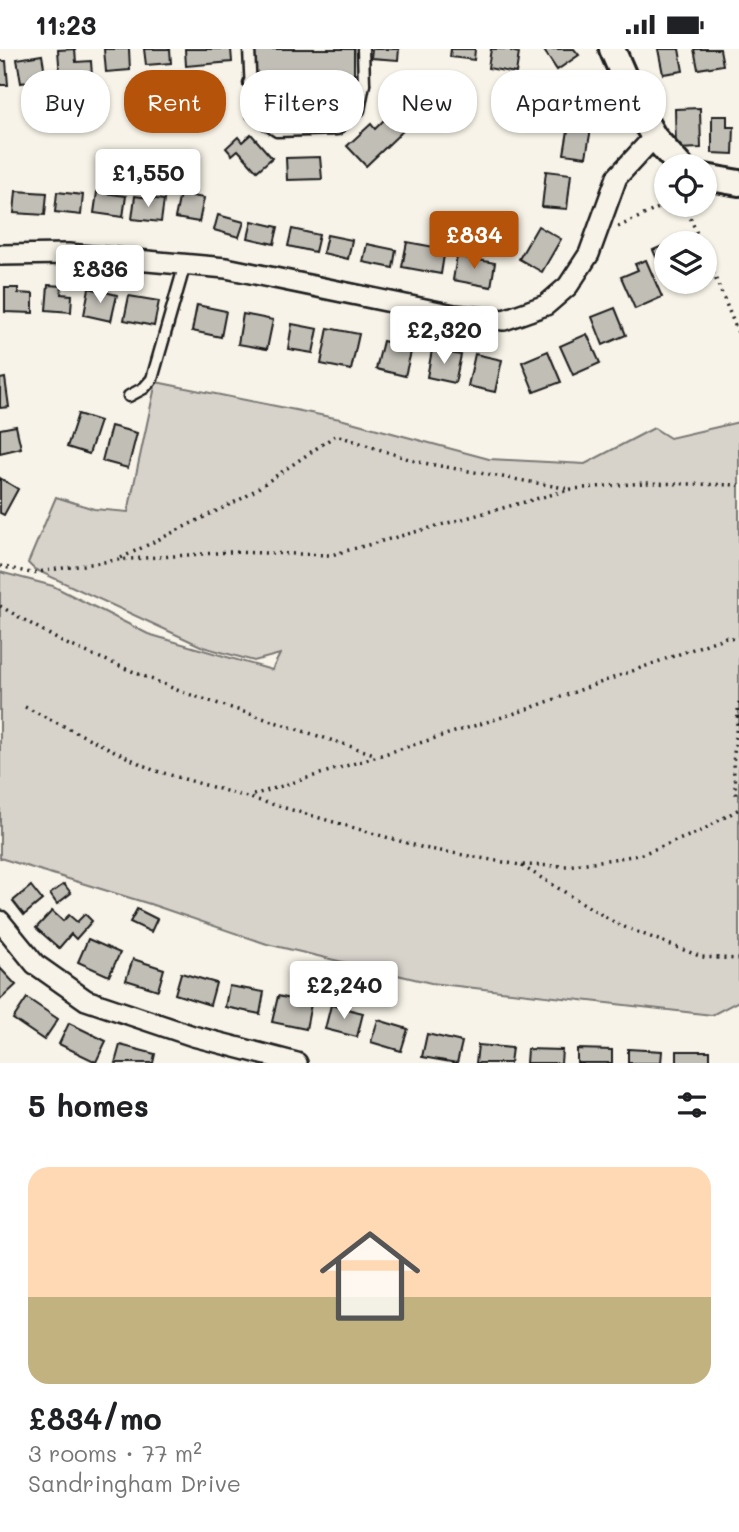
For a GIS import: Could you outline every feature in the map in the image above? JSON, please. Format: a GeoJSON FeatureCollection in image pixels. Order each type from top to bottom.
{"type":"FeatureCollection","features":[{"type":"Feature","properties":{"kind":"street"},"geometry":{"type":"LineString","coordinates":[[612,49],[653,137],[669,154]]}},
{"type":"Feature","properties":{"kind":"street"},"geometry":{"type":"LineString","coordinates":[[0,255],[68,254],[226,268],[454,314],[505,320],[546,305],[568,286],[589,254],[592,239],[617,177],[653,137]]}},
{"type":"Feature","properties":{"kind":"street"},"geometry":{"type":"LineString","coordinates":[[717,179],[739,183]]}},
{"type":"Feature","properties":{"kind":"street"},"geometry":{"type":"LineString","coordinates":[[0,921],[35,964],[86,1000],[193,1036],[297,1063]]}},
{"type":"Feature","properties":{"kind":"lane"},"geometry":{"type":"LineString","coordinates":[[249,49],[249,70]]}},
{"type":"Feature","properties":{"kind":"lane"},"geometry":{"type":"LineString","coordinates":[[363,49],[364,70]]}},
{"type":"Feature","properties":{"kind":"lane"},"geometry":{"type":"LineString","coordinates":[[129,397],[144,388],[152,379],[185,264]]}},
{"type":"Feature","properties":{"kind":"path"},"geometry":{"type":"LineString","coordinates":[[592,239],[654,210]]}},
{"type":"Feature","properties":{"kind":"path"},"geometry":{"type":"LineString","coordinates":[[717,282],[739,335]]}},
{"type":"Feature","properties":{"kind":"path"},"geometry":{"type":"LineString","coordinates":[[117,560],[245,497],[336,435],[418,462],[572,489]]}},
{"type":"Feature","properties":{"kind":"path"},"geometry":{"type":"LineString","coordinates":[[0,566],[31,573],[117,560],[230,552],[331,555],[572,489],[644,483],[739,485]]}},
{"type":"Feature","properties":{"kind":"path"},"geometry":{"type":"LineString","coordinates":[[0,606],[62,642],[182,692],[376,755]]}},
{"type":"Feature","properties":{"kind":"path"},"geometry":{"type":"LineString","coordinates":[[250,796],[525,710],[726,637],[739,639]]}},
{"type":"Feature","properties":{"kind":"path"},"geometry":{"type":"LineString","coordinates":[[739,702],[733,764],[736,796],[739,798]]}},
{"type":"Feature","properties":{"kind":"path"},"geometry":{"type":"LineString","coordinates":[[25,707],[153,770],[424,848],[520,865],[568,866],[639,855],[699,832],[739,809]]}},
{"type":"Feature","properties":{"kind":"path"},"geometry":{"type":"LineString","coordinates":[[520,865],[617,924],[702,957],[739,959]]}},
{"type":"Feature","properties":{"kind":"shaded area"},"geometry":{"type":"Polygon","coordinates":[[[156,382],[340,419],[489,459],[585,464],[654,428],[670,438],[739,422],[739,1001],[712,1015],[431,983],[267,944],[150,904],[0,858],[0,572],[53,586],[148,634],[272,670],[280,654],[254,661],[203,647],[34,569],[28,563],[56,497],[94,509],[128,512],[156,382]]]}},
{"type":"Feature","properties":{"kind":"building"},"geometry":{"type":"Polygon","coordinates":[[[75,49],[76,62],[91,61],[92,70],[59,70],[58,50],[75,49]]]}},
{"type":"Feature","properties":{"kind":"building"},"geometry":{"type":"Polygon","coordinates":[[[104,49],[129,49],[130,70],[106,70],[104,49]]]}},
{"type":"Feature","properties":{"kind":"building"},"geometry":{"type":"Polygon","coordinates":[[[144,49],[170,49],[171,63],[146,65],[144,49]]]}},
{"type":"Feature","properties":{"kind":"building"},"geometry":{"type":"Polygon","coordinates":[[[185,49],[231,49],[232,62],[186,66],[185,49]]]}},
{"type":"Feature","properties":{"kind":"building"},"geometry":{"type":"Polygon","coordinates":[[[254,49],[354,49],[354,70],[254,70],[254,49]]]}},
{"type":"Feature","properties":{"kind":"building"},"geometry":{"type":"Polygon","coordinates":[[[372,49],[399,49],[398,60],[371,58],[372,49]]]}},
{"type":"Feature","properties":{"kind":"building"},"geometry":{"type":"Polygon","coordinates":[[[451,49],[475,49],[474,60],[450,57],[451,49]]]}},
{"type":"Feature","properties":{"kind":"building"},"geometry":{"type":"Polygon","coordinates":[[[491,49],[511,49],[519,53],[516,70],[488,68],[491,49]]]}},
{"type":"Feature","properties":{"kind":"building"},"geometry":{"type":"Polygon","coordinates":[[[543,49],[574,49],[579,55],[557,70],[543,49]]]}},
{"type":"Feature","properties":{"kind":"building"},"geometry":{"type":"Polygon","coordinates":[[[658,49],[679,49],[683,71],[666,74],[666,70],[662,70],[658,49]]]}},
{"type":"Feature","properties":{"kind":"building"},"geometry":{"type":"Polygon","coordinates":[[[694,49],[720,49],[723,65],[698,69],[694,49]]]}},
{"type":"Feature","properties":{"kind":"building"},"geometry":{"type":"Polygon","coordinates":[[[42,55],[44,70],[21,70],[21,83],[17,59],[42,55]]]}},
{"type":"Feature","properties":{"kind":"building"},"geometry":{"type":"Polygon","coordinates":[[[0,61],[6,61],[8,85],[0,85],[0,61]]]}},
{"type":"Feature","properties":{"kind":"building"},"geometry":{"type":"Polygon","coordinates":[[[700,108],[701,148],[676,149],[675,109],[700,108]]]}},
{"type":"Feature","properties":{"kind":"building"},"geometry":{"type":"Polygon","coordinates":[[[712,116],[727,116],[727,127],[734,127],[733,154],[712,153],[712,116]]]}},
{"type":"Feature","properties":{"kind":"building"},"geometry":{"type":"Polygon","coordinates":[[[371,124],[375,129],[378,126],[378,133],[401,133],[366,166],[347,146],[371,124]]]}},
{"type":"Feature","properties":{"kind":"building"},"geometry":{"type":"Polygon","coordinates":[[[568,133],[590,133],[586,157],[564,154],[568,133]]]}},
{"type":"Feature","properties":{"kind":"building"},"geometry":{"type":"Polygon","coordinates":[[[251,134],[272,158],[257,171],[238,150],[232,155],[226,148],[238,137],[242,142],[251,134]]]}},
{"type":"Feature","properties":{"kind":"building"},"geometry":{"type":"Polygon","coordinates":[[[320,157],[322,179],[287,180],[286,158],[320,157]]]}},
{"type":"Feature","properties":{"kind":"building"},"geometry":{"type":"Polygon","coordinates":[[[546,171],[571,174],[567,209],[542,207],[546,171]]]}},
{"type":"Feature","properties":{"kind":"building"},"geometry":{"type":"Polygon","coordinates":[[[16,191],[47,193],[45,215],[14,213],[16,191]]]}},
{"type":"Feature","properties":{"kind":"building"},"geometry":{"type":"Polygon","coordinates":[[[57,192],[83,195],[81,215],[55,212],[57,192]]]}},
{"type":"Feature","properties":{"kind":"building"},"geometry":{"type":"Polygon","coordinates":[[[97,192],[126,196],[123,217],[94,213],[97,192]]]}},
{"type":"Feature","properties":{"kind":"building"},"geometry":{"type":"Polygon","coordinates":[[[180,194],[204,198],[199,222],[175,218],[180,194]]]}},
{"type":"Feature","properties":{"kind":"building"},"geometry":{"type":"Polygon","coordinates":[[[135,196],[164,200],[161,222],[132,219],[135,196]]]}},
{"type":"Feature","properties":{"kind":"building"},"geometry":{"type":"Polygon","coordinates":[[[218,215],[244,222],[239,237],[214,230],[218,215]]]}},
{"type":"Feature","properties":{"kind":"building"},"geometry":{"type":"Polygon","coordinates":[[[252,221],[278,227],[274,244],[248,238],[252,221]]]}},
{"type":"Feature","properties":{"kind":"building"},"geometry":{"type":"Polygon","coordinates":[[[538,226],[561,239],[542,272],[519,259],[538,226]]]}},
{"type":"Feature","properties":{"kind":"building"},"geometry":{"type":"Polygon","coordinates":[[[292,229],[319,235],[315,252],[288,246],[292,229]]]}},
{"type":"Feature","properties":{"kind":"building"},"geometry":{"type":"Polygon","coordinates":[[[327,235],[352,240],[348,259],[323,253],[327,235]]]}},
{"type":"Feature","properties":{"kind":"building"},"geometry":{"type":"Polygon","coordinates":[[[407,242],[445,249],[441,274],[402,267],[407,242]]]}},
{"type":"Feature","properties":{"kind":"building"},"geometry":{"type":"Polygon","coordinates":[[[367,244],[396,250],[393,268],[363,262],[367,244]]]}},
{"type":"Feature","properties":{"kind":"building"},"geometry":{"type":"Polygon","coordinates":[[[457,256],[495,263],[491,287],[453,280],[457,256]]]}},
{"type":"Feature","properties":{"kind":"building"},"geometry":{"type":"Polygon","coordinates":[[[646,260],[654,278],[654,294],[661,294],[662,297],[635,309],[621,277],[638,270],[635,264],[646,260]]]}},
{"type":"Feature","properties":{"kind":"building"},"geometry":{"type":"Polygon","coordinates":[[[48,285],[62,286],[61,294],[72,295],[71,312],[46,310],[48,285]]]}},
{"type":"Feature","properties":{"kind":"building"},"geometry":{"type":"Polygon","coordinates":[[[5,288],[18,288],[18,293],[33,294],[33,313],[5,312],[5,288]]]}},
{"type":"Feature","properties":{"kind":"building"},"geometry":{"type":"Polygon","coordinates":[[[89,288],[117,295],[111,321],[84,315],[89,288]]]}},
{"type":"Feature","properties":{"kind":"building"},"geometry":{"type":"Polygon","coordinates":[[[129,296],[159,301],[154,326],[124,320],[129,296]]]}},
{"type":"Feature","properties":{"kind":"building"},"geometry":{"type":"Polygon","coordinates":[[[197,305],[226,311],[221,337],[192,331],[197,305]]]}},
{"type":"Feature","properties":{"kind":"building"},"geometry":{"type":"Polygon","coordinates":[[[615,308],[626,335],[603,345],[592,317],[615,308]]]}},
{"type":"Feature","properties":{"kind":"building"},"geometry":{"type":"Polygon","coordinates":[[[243,314],[273,320],[267,349],[238,344],[243,314]]]}},
{"type":"Feature","properties":{"kind":"building"},"geometry":{"type":"Polygon","coordinates":[[[292,324],[318,329],[313,353],[288,349],[292,324]]]}},
{"type":"Feature","properties":{"kind":"building"},"geometry":{"type":"Polygon","coordinates":[[[328,328],[359,334],[351,370],[321,364],[328,328]]]}},
{"type":"Feature","properties":{"kind":"building"},"geometry":{"type":"Polygon","coordinates":[[[587,334],[600,363],[573,375],[560,346],[587,334]]]}},
{"type":"Feature","properties":{"kind":"building"},"geometry":{"type":"Polygon","coordinates":[[[383,341],[412,348],[405,376],[376,369],[383,341]]]}},
{"type":"Feature","properties":{"kind":"building"},"geometry":{"type":"Polygon","coordinates":[[[432,350],[461,355],[455,383],[427,377],[432,350]]]}},
{"type":"Feature","properties":{"kind":"building"},"geometry":{"type":"Polygon","coordinates":[[[548,351],[561,382],[534,392],[522,362],[548,351]]]}},
{"type":"Feature","properties":{"kind":"building"},"geometry":{"type":"Polygon","coordinates":[[[475,354],[502,360],[495,392],[468,386],[475,354]]]}},
{"type":"Feature","properties":{"kind":"building"},"geometry":{"type":"Polygon","coordinates":[[[5,378],[9,407],[0,408],[0,379],[5,378]]]}},
{"type":"Feature","properties":{"kind":"building"},"geometry":{"type":"Polygon","coordinates":[[[78,414],[100,421],[89,454],[67,447],[78,414]]]}},
{"type":"Feature","properties":{"kind":"building"},"geometry":{"type":"Polygon","coordinates":[[[16,426],[21,448],[0,453],[0,429],[16,426]]]}},
{"type":"Feature","properties":{"kind":"building"},"geometry":{"type":"Polygon","coordinates":[[[111,426],[137,433],[128,468],[102,461],[111,426]]]}},
{"type":"Feature","properties":{"kind":"building"},"geometry":{"type":"Polygon","coordinates":[[[0,478],[18,489],[4,515],[0,513],[0,478]]]}},
{"type":"Feature","properties":{"kind":"building"},"geometry":{"type":"Polygon","coordinates":[[[64,884],[71,893],[57,904],[50,894],[64,884]]]}},
{"type":"Feature","properties":{"kind":"building"},"geometry":{"type":"Polygon","coordinates":[[[31,886],[42,900],[24,915],[13,901],[31,886]]]}},
{"type":"Feature","properties":{"kind":"building"},"geometry":{"type":"Polygon","coordinates":[[[137,909],[157,919],[151,932],[130,922],[137,909]]]}},
{"type":"Feature","properties":{"kind":"building"},"geometry":{"type":"Polygon","coordinates":[[[52,911],[63,921],[69,915],[77,922],[85,914],[92,921],[76,939],[71,934],[59,948],[36,928],[52,911]]]}},
{"type":"Feature","properties":{"kind":"building"},"geometry":{"type":"Polygon","coordinates":[[[88,939],[120,953],[109,976],[78,962],[88,939]]]}},
{"type":"Feature","properties":{"kind":"building"},"geometry":{"type":"Polygon","coordinates":[[[133,959],[164,969],[158,990],[126,980],[133,959]]]}},
{"type":"Feature","properties":{"kind":"building"},"geometry":{"type":"Polygon","coordinates":[[[0,968],[16,985],[0,1000],[0,968]]]}},
{"type":"Feature","properties":{"kind":"building"},"geometry":{"type":"Polygon","coordinates":[[[181,973],[216,983],[210,1005],[175,994],[181,973]]]}},
{"type":"Feature","properties":{"kind":"building"},"geometry":{"type":"Polygon","coordinates":[[[229,986],[264,992],[260,1014],[225,1007],[229,986]]]}},
{"type":"Feature","properties":{"kind":"building"},"geometry":{"type":"Polygon","coordinates":[[[278,996],[311,1004],[306,1029],[272,1022],[278,996]]]}},
{"type":"Feature","properties":{"kind":"building"},"geometry":{"type":"Polygon","coordinates":[[[27,998],[58,1019],[44,1040],[13,1019],[27,998]]]}},
{"type":"Feature","properties":{"kind":"building"},"geometry":{"type":"Polygon","coordinates":[[[331,1005],[363,1013],[357,1037],[325,1029],[331,1005]]]}},
{"type":"Feature","properties":{"kind":"building"},"geometry":{"type":"Polygon","coordinates":[[[378,1020],[408,1029],[401,1051],[371,1042],[378,1020]]]}},
{"type":"Feature","properties":{"kind":"building"},"geometry":{"type":"Polygon","coordinates":[[[69,1023],[106,1041],[96,1062],[59,1044],[69,1023]]]}},
{"type":"Feature","properties":{"kind":"building"},"geometry":{"type":"Polygon","coordinates":[[[427,1034],[462,1042],[457,1063],[422,1057],[427,1034]]]}},
{"type":"Feature","properties":{"kind":"building"},"geometry":{"type":"Polygon","coordinates":[[[120,1045],[155,1054],[153,1063],[115,1063],[120,1045]]]}},
{"type":"Feature","properties":{"kind":"building"},"geometry":{"type":"Polygon","coordinates":[[[478,1045],[512,1048],[510,1063],[476,1063],[478,1045]]]}},
{"type":"Feature","properties":{"kind":"building"},"geometry":{"type":"Polygon","coordinates":[[[527,1049],[562,1050],[561,1063],[526,1063],[527,1049]]]}},
{"type":"Feature","properties":{"kind":"building"},"geometry":{"type":"Polygon","coordinates":[[[577,1049],[612,1050],[612,1063],[577,1063],[577,1049]]]}},
{"type":"Feature","properties":{"kind":"building"},"geometry":{"type":"Polygon","coordinates":[[[628,1049],[662,1051],[661,1063],[628,1063],[628,1049]]]}},
{"type":"Feature","properties":{"kind":"building"},"geometry":{"type":"Polygon","coordinates":[[[677,1051],[710,1051],[710,1063],[677,1063],[677,1051]]]}}]}
